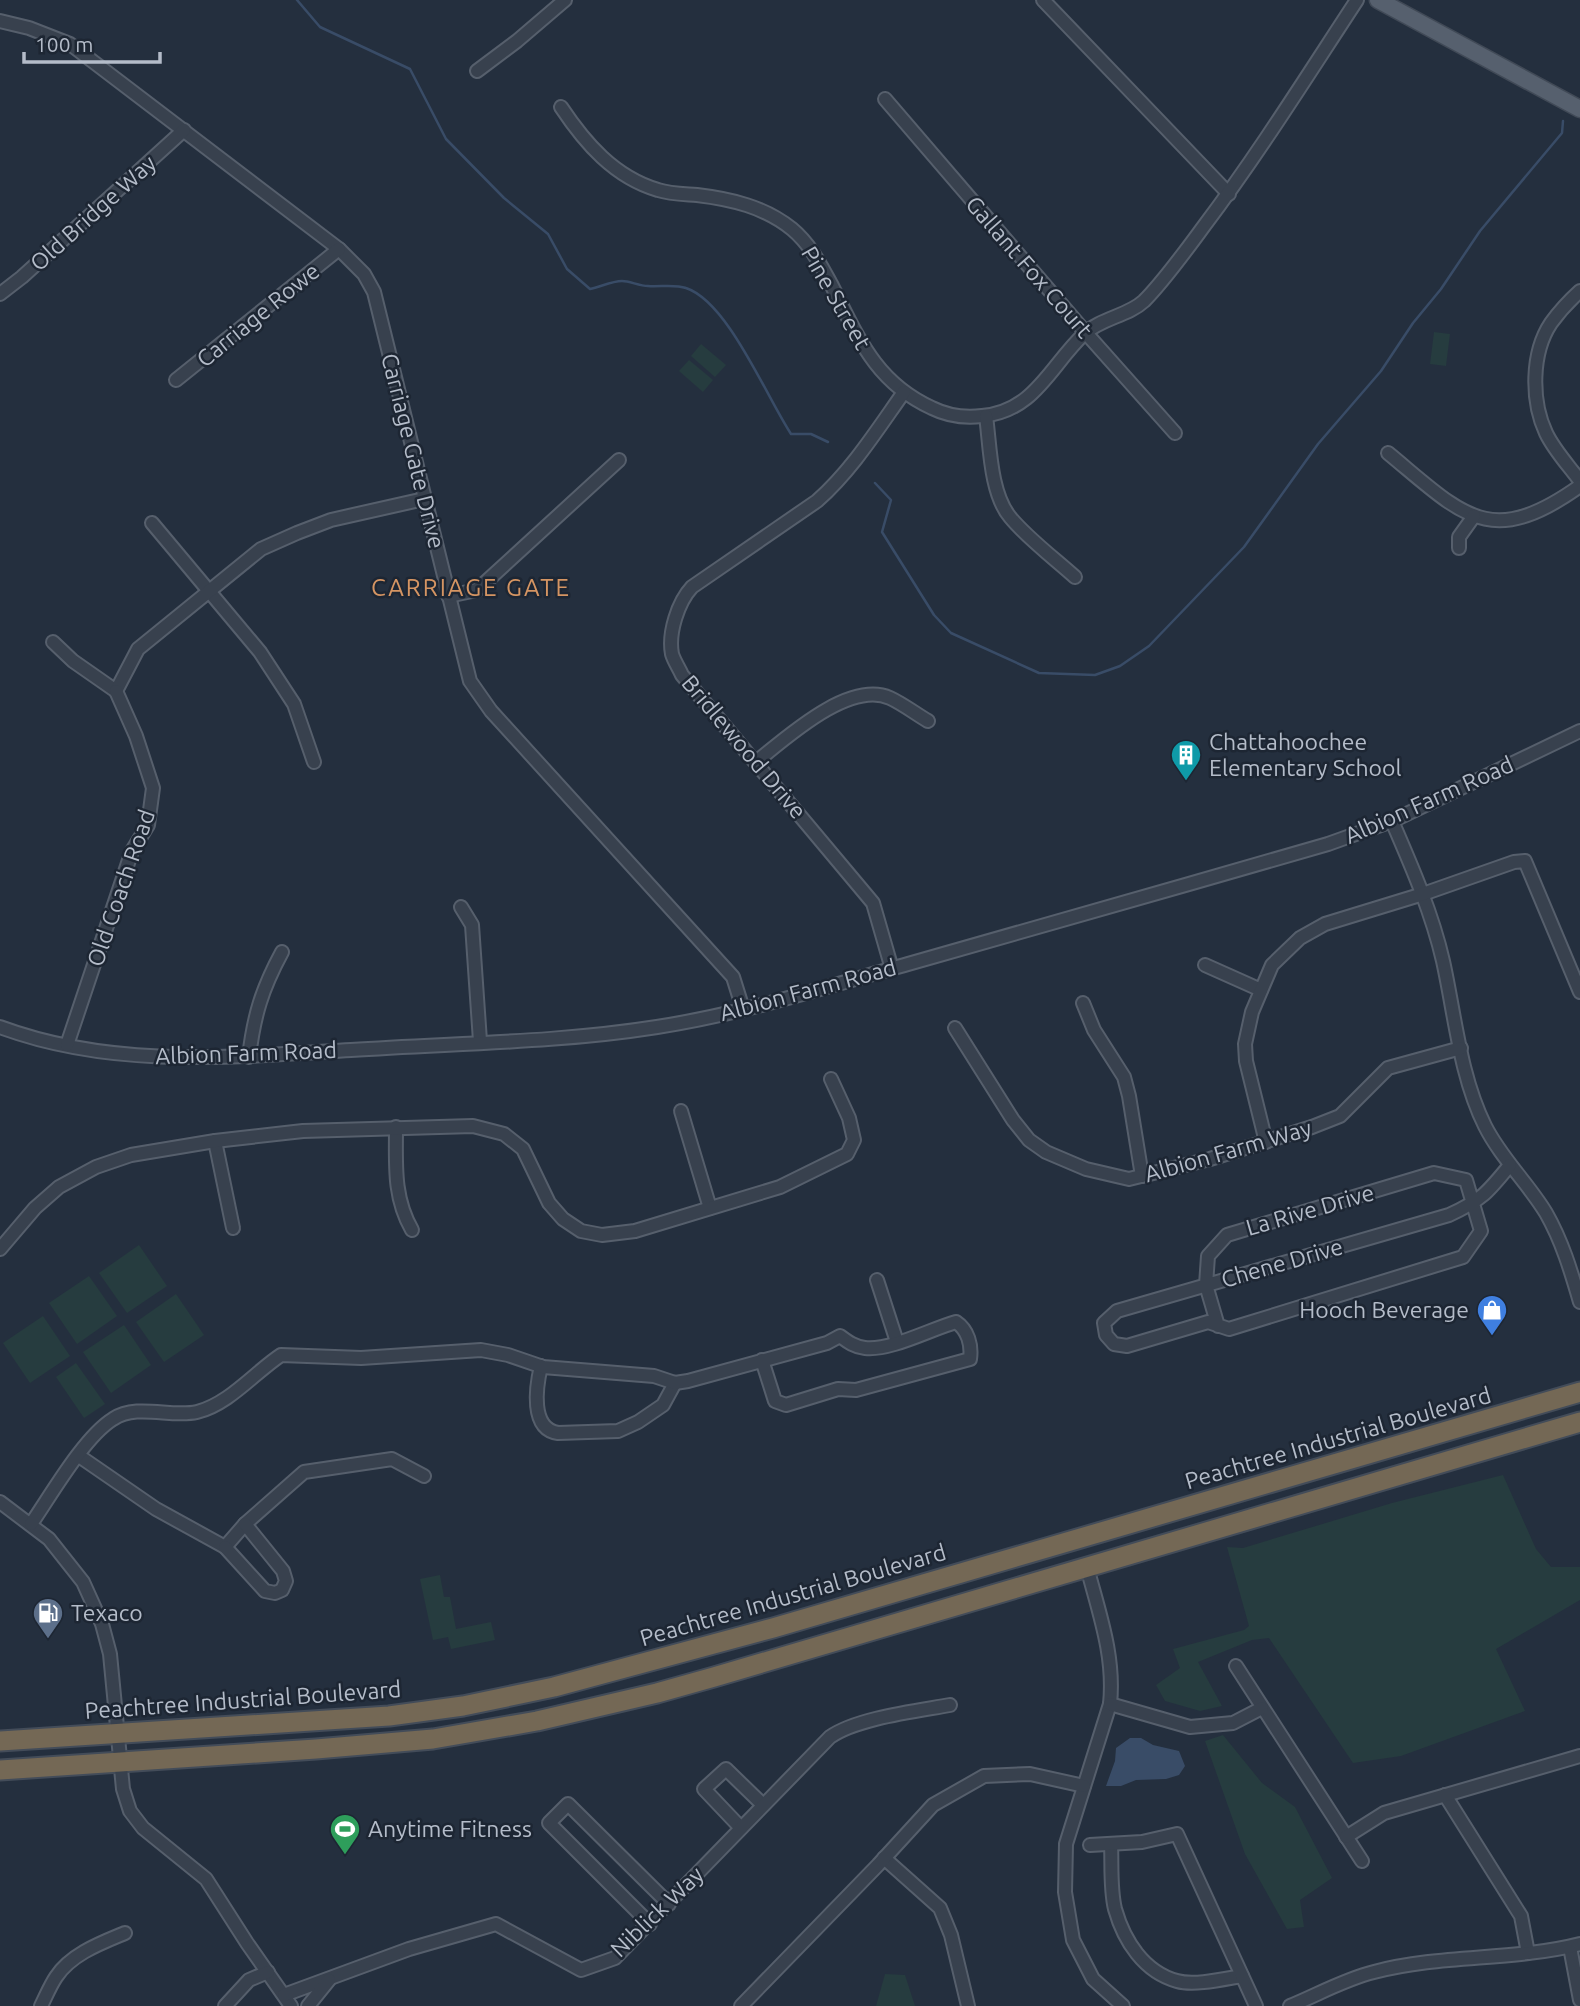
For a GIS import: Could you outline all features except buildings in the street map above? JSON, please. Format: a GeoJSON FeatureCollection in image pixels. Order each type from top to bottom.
{"type":"FeatureCollection","features":[{"type":"Feature","properties":{"kind":"highway","name":"Peachtree Industrial Boulevard"},"geometry":{"type":"LineString","coordinates":[[0,1741],[389,1716],[463,1706],[554,1687],[760,1631],[1580,1392]]}},
{"type":"Feature","properties":{"kind":"highway"},"geometry":{"type":"LineString","coordinates":[[0,1770],[403,1742],[537,1721],[657,1693],[1580,1422]]}},
{"type":"Feature","properties":{"kind":"main road"},"geometry":{"type":"LineString","coordinates":[[1378,0],[1580,109]]}},
{"type":"Feature","properties":{"kind":"street"},"geometry":{"type":"LineString","coordinates":[[477,71],[565,0]]}},
{"type":"Feature","properties":{"kind":"street"},"geometry":{"type":"LineString","coordinates":[[1043,0],[1229,194]]}},
{"type":"Feature","properties":{"kind":"street","name":"Pine Street"},"geometry":{"type":"LineString","coordinates":[[561,107],[585,142],[634,181],[659,191],[734,201],[778,218],[794,231],[818,260],[865,351],[881,371],[904,392],[933,409],[951,415],[986,416],[1013,410],[1031,396],[1086,333],[1100,323],[1142,303],[1229,194],[1357,0]]}},
{"type":"Feature","properties":{"kind":"street","name":"Carriage Gate Drive"},"geometry":{"type":"LineString","coordinates":[[0,21],[29,28],[70,44],[339,249],[364,274],[374,292],[470,681],[491,711],[733,977],[743,1009]]}},
{"type":"Feature","properties":{"kind":"street","name":"Gallant Fox Court"},"geometry":{"type":"LineString","coordinates":[[885,99],[1175,432]]}},
{"type":"Feature","properties":{"kind":"street","name":"Old Bridge Way"},"geometry":{"type":"LineString","coordinates":[[0,294],[184,130]]}},
{"type":"Feature","properties":{"kind":"street","name":"Carriage Rowe"},"geometry":{"type":"LineString","coordinates":[[176,380],[339,249]]}},
{"type":"Feature","properties":{"kind":"street"},"geometry":{"type":"LineString","coordinates":[[1388,453],[1442,498],[1474,516],[1496,520],[1517,519],[1555,503],[1580,483],[1546,434],[1538,411],[1535,385],[1538,355],[1550,324],[1580,291]]}},
{"type":"Feature","properties":{"kind":"street","name":"Bridlewood Drive"},"geometry":{"type":"LineString","coordinates":[[892,969],[873,903],[682,675],[673,654],[672,641],[680,604],[692,587],[817,501],[863,450],[904,392]]}},
{"type":"Feature","properties":{"kind":"street"},"geometry":{"type":"LineString","coordinates":[[986,416],[994,477],[1000,499],[1009,516],[1075,577]]}},
{"type":"Feature","properties":{"kind":"street"},"geometry":{"type":"LineString","coordinates":[[448,596],[477,590],[619,460]]}},
{"type":"Feature","properties":{"kind":"street"},"geometry":{"type":"LineString","coordinates":[[53,642],[73,661],[116,691],[138,649],[261,549],[331,520],[424,499]]}},
{"type":"Feature","properties":{"kind":"street"},"geometry":{"type":"LineString","coordinates":[[1459,548],[1459,537],[1474,516]]}},
{"type":"Feature","properties":{"kind":"street"},"geometry":{"type":"LineString","coordinates":[[152,523],[260,652],[294,704],[314,762]]}},
{"type":"Feature","properties":{"kind":"street","name":"Old Coach Road"},"geometry":{"type":"LineString","coordinates":[[67,1045],[132,851],[148,825],[153,788],[136,736],[116,691]]}},
{"type":"Feature","properties":{"kind":"street"},"geometry":{"type":"LineString","coordinates":[[756,762],[810,718],[856,696],[888,697],[928,721]]}},
{"type":"Feature","properties":{"kind":"street","name":"Albion Farm Road"},"geometry":{"type":"LineString","coordinates":[[0,1027],[19,1034],[110,1054],[179,1059],[535,1040],[657,1027],[743,1009],[892,969],[1328,845],[1392,821],[1580,731]]}},
{"type":"Feature","properties":{"kind":"street"},"geometry":{"type":"LineString","coordinates":[[1392,821],[1423,894],[1442,958],[1470,1084],[1485,1125],[1544,1211],[1562,1244],[1580,1302]]}},
{"type":"Feature","properties":{"kind":"street"},"geometry":{"type":"LineString","coordinates":[[1266,1142],[1246,1061],[1245,1044],[1252,1012],[1272,965],[1300,938],[1325,924],[1525,860],[1580,992]]}},
{"type":"Feature","properties":{"kind":"street"},"geometry":{"type":"LineString","coordinates":[[461,907],[472,925],[480,1041]]}},
{"type":"Feature","properties":{"kind":"street"},"geometry":{"type":"LineString","coordinates":[[249,1057],[256,1011],[282,952]]}},
{"type":"Feature","properties":{"kind":"street"},"geometry":{"type":"LineString","coordinates":[[1205,965],[1261,990]]}},
{"type":"Feature","properties":{"kind":"street"},"geometry":{"type":"LineString","coordinates":[[1083,1003],[1094,1030],[1124,1077],[1142,1176]]}},
{"type":"Feature","properties":{"kind":"street","name":"Albion Farm Way"},"geometry":{"type":"LineString","coordinates":[[955,1028],[1013,1121],[1029,1140],[1046,1152],[1086,1170],[1129,1179],[1266,1142],[1340,1116],[1388,1068],[1461,1048]]}},
{"type":"Feature","properties":{"kind":"street"},"geometry":{"type":"LineString","coordinates":[[0,1249],[35,1208],[60,1187],[96,1167],[131,1155],[215,1141],[303,1131],[396,1127],[473,1126],[504,1134],[523,1149],[549,1203],[563,1219],[581,1231],[602,1235],[635,1231],[780,1187],[847,1154],[855,1140],[849,1118],[831,1079]]}},
{"type":"Feature","properties":{"kind":"street"},"geometry":{"type":"LineString","coordinates":[[681,1111],[709,1208]]}},
{"type":"Feature","properties":{"kind":"street"},"geometry":{"type":"LineString","coordinates":[[396,1127],[396,1187],[401,1209],[412,1230]]}},
{"type":"Feature","properties":{"kind":"street"},"geometry":{"type":"LineString","coordinates":[[215,1141],[233,1228]]}},
{"type":"Feature","properties":{"kind":"street"},"geometry":{"type":"LineString","coordinates":[[1218,1326],[1229,1329],[1463,1257],[1481,1231],[1474,1204],[1489,1191],[1510,1165]]}},
{"type":"Feature","properties":{"kind":"street","name":"La Rive Drive"},"geometry":{"type":"LineString","coordinates":[[1218,1326],[1206,1285],[1208,1256],[1227,1235],[1434,1174],[1466,1180],[1474,1204]]}},
{"type":"Feature","properties":{"kind":"street","name":"Chene Drive"},"geometry":{"type":"LineString","coordinates":[[1218,1326],[1208,1322],[1127,1346],[1114,1344],[1106,1335],[1104,1323],[1118,1311],[1449,1215],[1474,1204]]}},
{"type":"Feature","properties":{"kind":"street"},"geometry":{"type":"LineString","coordinates":[[877,1280],[897,1342]]}},
{"type":"Feature","properties":{"kind":"street"},"geometry":{"type":"LineString","coordinates":[[31,1524],[94,1434],[115,1417],[142,1412],[186,1414],[208,1409],[281,1355],[301,1354],[332,1359],[481,1350],[508,1355],[541,1366],[654,1376],[675,1383],[762,1360],[827,1343],[840,1336],[853,1345],[867,1349],[956,1322],[961,1325],[971,1342],[970,1359],[856,1390],[838,1389],[786,1405],[775,1401],[762,1360]]}},
{"type":"Feature","properties":{"kind":"street"},"geometry":{"type":"LineString","coordinates":[[541,1366],[537,1392],[542,1425],[549,1432],[618,1431],[638,1422],[663,1405],[675,1383]]}},
{"type":"Feature","properties":{"kind":"street"},"geometry":{"type":"LineString","coordinates":[[79,1456],[156,1509],[225,1547],[265,1591],[275,1593],[282,1590],[286,1581],[283,1571],[245,1524]]}},
{"type":"Feature","properties":{"kind":"street"},"geometry":{"type":"LineString","coordinates":[[225,1547],[245,1524],[304,1472],[391,1459],[424,1476]]}},
{"type":"Feature","properties":{"kind":"street"},"geometry":{"type":"LineString","coordinates":[[0,1502],[48,1539],[83,1582],[102,1624],[110,1654],[123,1789],[130,1811],[144,1828],[206,1879],[288,2001]]}},
{"type":"Feature","properties":{"kind":"street"},"geometry":{"type":"LineString","coordinates":[[1087,1567],[1107,1642],[1112,1679],[1110,1704],[1066,1844],[1065,1892],[1073,1940],[1093,1979],[1123,2006]]}},
{"type":"Feature","properties":{"kind":"street"},"geometry":{"type":"LineString","coordinates":[[1236,1666],[1362,1861]]}},
{"type":"Feature","properties":{"kind":"street"},"geometry":{"type":"LineString","coordinates":[[1110,1704],[1190,1727],[1233,1723],[1262,1708]]}},
{"type":"Feature","properties":{"kind":"street","name":"Niblick Way"},"geometry":{"type":"LineString","coordinates":[[288,2001],[329,1980],[409,1949],[496,1924],[581,1970],[615,1958],[763,1805],[839,1731],[886,1717],[950,1705]]}},
{"type":"Feature","properties":{"kind":"street"},"geometry":{"type":"LineString","coordinates":[[1346,1837],[1384,1813],[1580,1756]]}},
{"type":"Feature","properties":{"kind":"street"},"geometry":{"type":"LineString","coordinates":[[741,1828],[704,1788],[726,1769],[763,1805]]}},
{"type":"Feature","properties":{"kind":"street"},"geometry":{"type":"LineString","coordinates":[[741,2006],[933,1804],[984,1776],[1030,1774],[1084,1786]]}},
{"type":"Feature","properties":{"kind":"street"},"geometry":{"type":"LineString","coordinates":[[1444,1795],[1521,1916],[1528,1953]]}},
{"type":"Feature","properties":{"kind":"street"},"geometry":{"type":"LineString","coordinates":[[650,1924],[549,1823],[568,1804],[669,1904]]}},
{"type":"Feature","properties":{"kind":"street"},"geometry":{"type":"LineString","coordinates":[[1090,1845],[1142,1842],[1177,1834],[1256,2006]]}},
{"type":"Feature","properties":{"kind":"street"},"geometry":{"type":"LineString","coordinates":[[1111,1844],[1115,1909],[1130,1944],[1144,1964],[1177,1981],[1212,1981],[1242,1976]]}},
{"type":"Feature","properties":{"kind":"street"},"geometry":{"type":"LineString","coordinates":[[884,1858],[940,1908],[951,1935],[968,2006]]}},
{"type":"Feature","properties":{"kind":"street"},"geometry":{"type":"LineString","coordinates":[[41,2006],[57,1975],[72,1960],[125,1933]]}},
{"type":"Feature","properties":{"kind":"street"},"geometry":{"type":"LineString","coordinates":[[1290,2006],[1373,1972],[1458,1958],[1550,1952],[1575,1946],[1580,2000]]}},
{"type":"Feature","properties":{"kind":"street"},"geometry":{"type":"LineString","coordinates":[[225,2006],[249,1980],[268,1972]]}},
{"type":"Feature","properties":{"kind":"street","name":"Niblick Way"},"geometry":{"type":"LineString","coordinates":[[307,2006],[329,1980]]}},
{"type":"Feature","properties":{"kind":"green space"},"geometry":{"type":"Polygon","coordinates":[[[1434,332],[1450,334],[1446,366],[1430,364],[1434,332]]]}},
{"type":"Feature","properties":{"kind":"green space"},"geometry":{"type":"Polygon","coordinates":[[[701,344],[726,365],[715,377],[691,356],[701,344]]]}},
{"type":"Feature","properties":{"kind":"green space"},"geometry":{"type":"Polygon","coordinates":[[[689,360],[713,380],[703,392],[679,371],[689,360]]]}},
{"type":"Feature","properties":{"kind":"green space"},"geometry":{"type":"Polygon","coordinates":[[[139,1245],[167,1286],[127,1313],[99,1273],[139,1245]]]}},
{"type":"Feature","properties":{"kind":"green space"},"geometry":{"type":"Polygon","coordinates":[[[89,1276],[117,1316],[77,1344],[49,1303],[89,1276]]]}},
{"type":"Feature","properties":{"kind":"green space"},"geometry":{"type":"Polygon","coordinates":[[[176,1294],[204,1335],[164,1362],[136,1322],[176,1294]]]}},
{"type":"Feature","properties":{"kind":"green space"},"geometry":{"type":"Polygon","coordinates":[[[43,1316],[70,1356],[30,1383],[3,1343],[43,1316]]]}},
{"type":"Feature","properties":{"kind":"green space"},"geometry":{"type":"Polygon","coordinates":[[[124,1325],[151,1365],[111,1393],[83,1352],[124,1325]]]}},
{"type":"Feature","properties":{"kind":"green space"},"geometry":{"type":"Polygon","coordinates":[[[76,1363],[105,1404],[84,1418],[56,1377],[76,1363]]]}},
{"type":"Feature","properties":{"kind":"green space"},"geometry":{"type":"Polygon","coordinates":[[[1503,1475],[1536,1549],[1551,1567],[1580,1567],[1580,1600],[1496,1649],[1525,1711],[1401,1756],[1353,1763],[1269,1638],[1252,1640],[1198,1662],[1222,1706],[1200,1711],[1165,1701],[1156,1685],[1180,1668],[1173,1649],[1244,1630],[1249,1626],[1227,1547],[1243,1548],[1392,1503],[1503,1475]]]}},
{"type":"Feature","properties":{"kind":"green space"},"geometry":{"type":"Polygon","coordinates":[[[440,1575],[444,1597],[450,1597],[456,1629],[491,1622],[495,1640],[451,1649],[448,1637],[433,1640],[420,1579],[440,1575]]]}},
{"type":"Feature","properties":{"kind":"green space"},"geometry":{"type":"Polygon","coordinates":[[[1223,1735],[1262,1783],[1295,1807],[1332,1878],[1300,1900],[1304,1927],[1287,1929],[1245,1854],[1205,1741],[1223,1735]]]}},
{"type":"Feature","properties":{"kind":"green space"},"geometry":{"type":"Polygon","coordinates":[[[885,1974],[905,1975],[915,2006],[876,2006],[885,1974]]]}},
{"type":"Feature","properties":{"kind":"water"},"geometry":{"type":"Polygon","coordinates":[[[1130,1738],[1141,1738],[1153,1745],[1179,1751],[1185,1766],[1179,1775],[1166,1779],[1136,1780],[1121,1786],[1106,1786],[1115,1761],[1116,1748],[1130,1738]]]}},
{"type":"Feature","properties":{"kind":"waterway"},"geometry":{"type":"LineString","coordinates":[[297,0],[320,27],[410,69],[446,139],[504,198],[548,234],[567,269],[590,289],[622,281],[645,286],[682,287],[702,297],[731,330],[791,434],[811,434],[828,442]]}},
{"type":"Feature","properties":{"kind":"waterway"},"geometry":{"type":"LineString","coordinates":[[875,483],[891,500],[882,532],[934,615],[951,633],[1039,673],[1095,675],[1120,666],[1149,646],[1244,547],[1318,444],[1381,371],[1480,231],[1562,133],[1563,121]]}},
{"type":"Feature","properties":{"kind":"place","name":"Chattahoochee Elementary School"},"geometry":{"type":"Point","coordinates":[1186,782]}},
{"type":"Feature","properties":{"kind":"place","name":"Hooch Beverage"},"geometry":{"type":"Point","coordinates":[1492,1337]}},
{"type":"Feature","properties":{"kind":"place","name":"Texaco"},"geometry":{"type":"Point","coordinates":[48,1640]}},
{"type":"Feature","properties":{"kind":"place","name":"Anytime Fitness"},"geometry":{"type":"Point","coordinates":[345,1856]}},
{"type":"Feature","properties":{"kind":"district","name":"CARRIAGE GATE"},"geometry":{"type":"Point","coordinates":[471,588]}}]}
